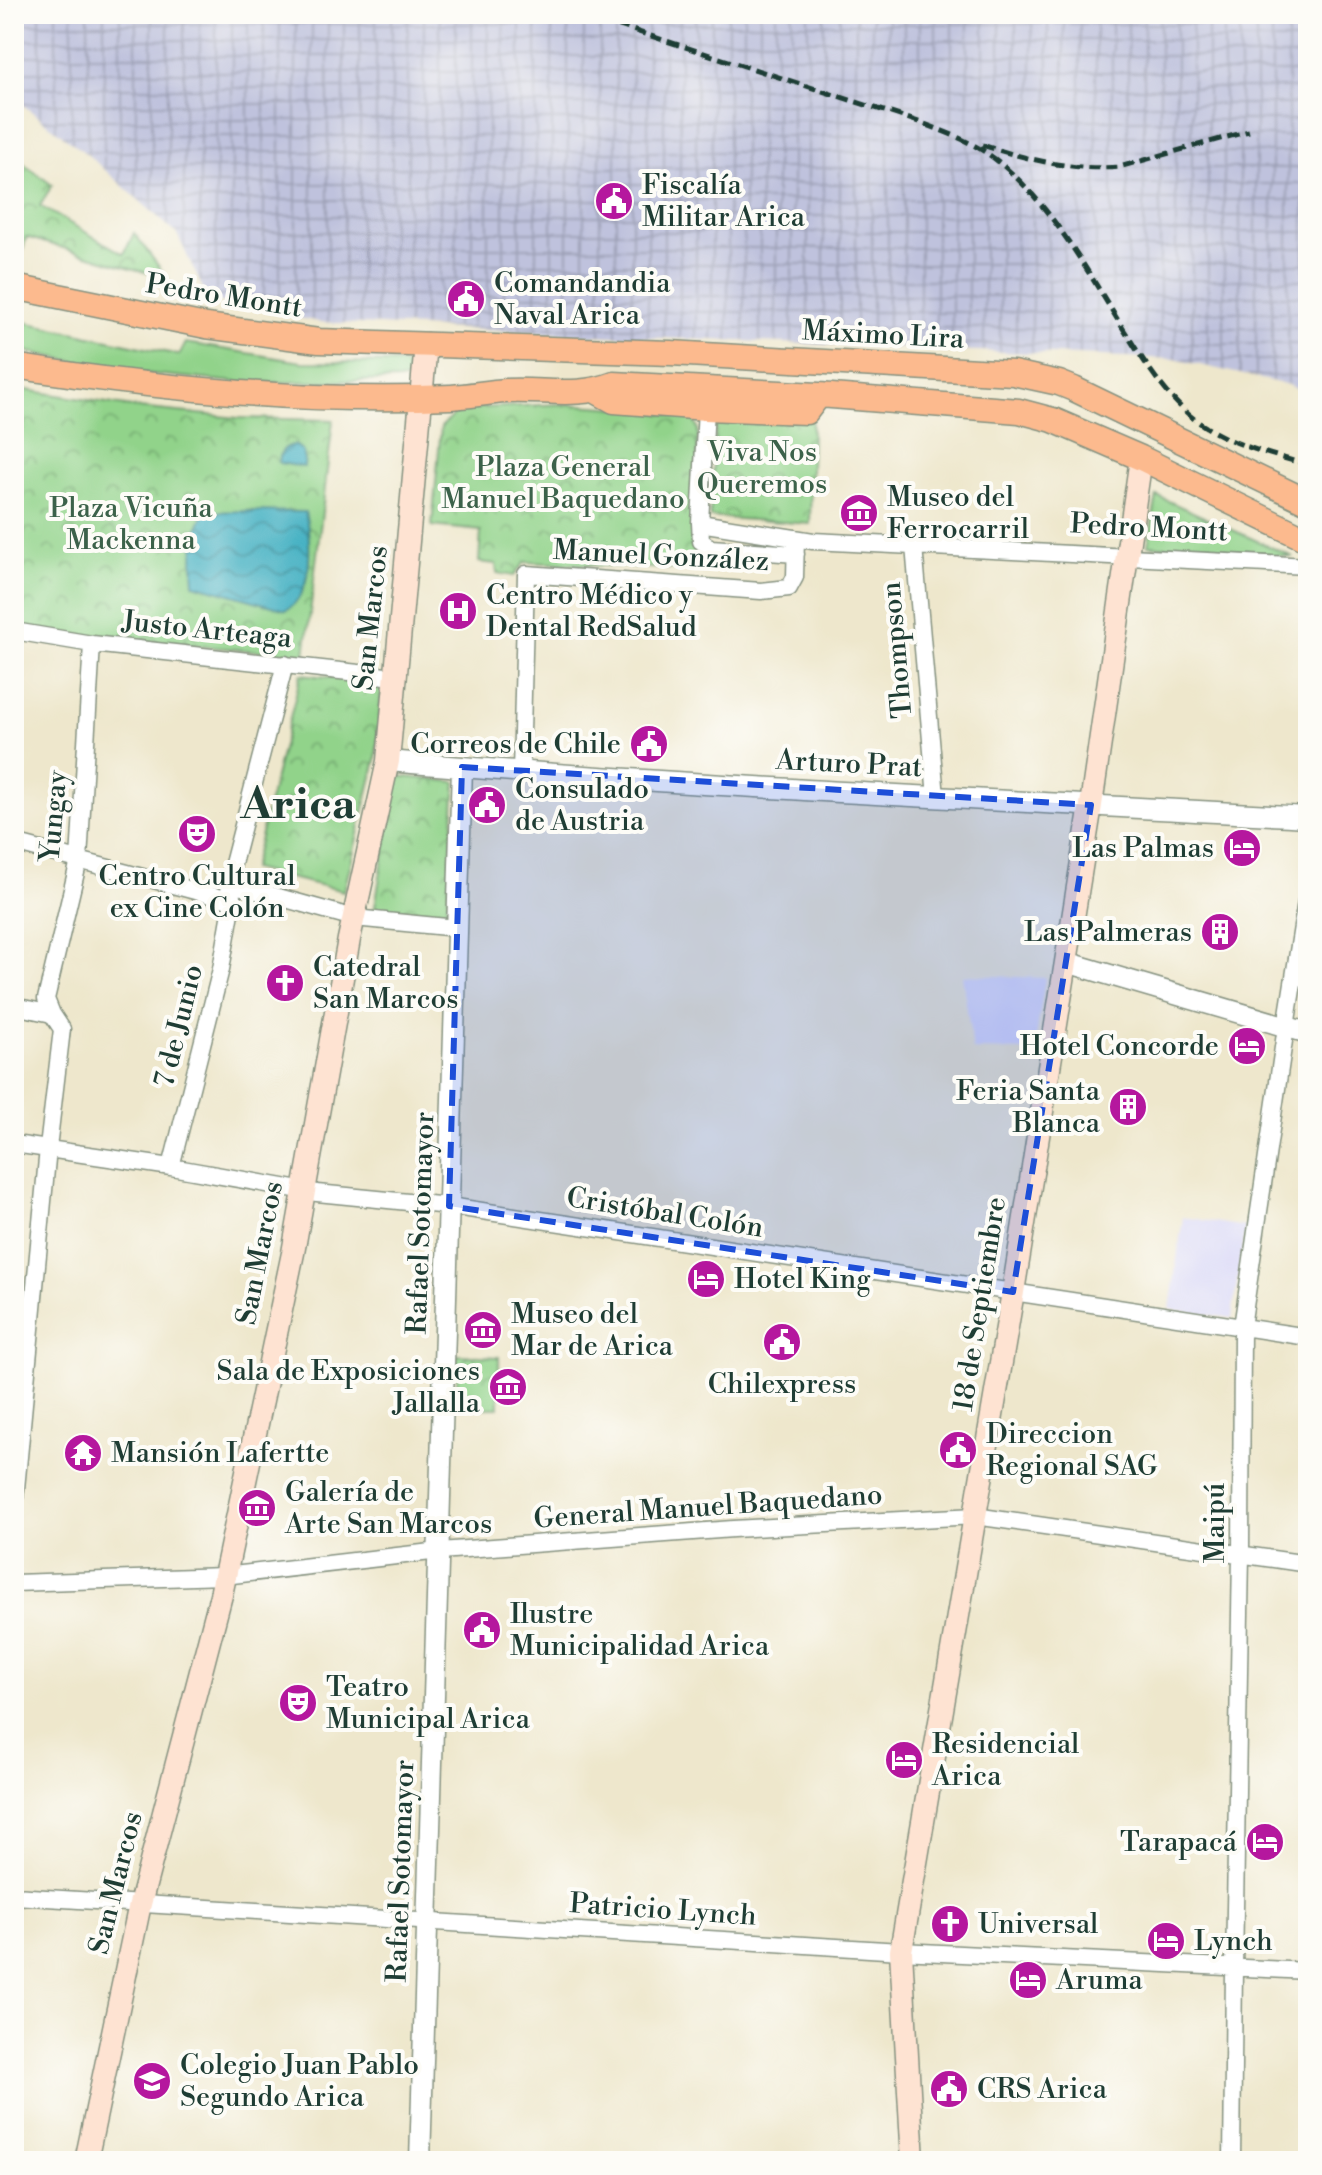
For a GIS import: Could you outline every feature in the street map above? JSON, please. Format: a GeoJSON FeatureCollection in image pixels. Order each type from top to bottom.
{"type":"FeatureCollection","features":[{"type":"Feature","properties":{"kind":"main road","name":"Pedro Montt"},"geometry":{"type":"LineString","coordinates":[[14,287],[206,326],[319,341],[426,344]]}},
{"type":"Feature","properties":{"kind":"main road","name":"San Marcos"},"geometry":{"type":"LineString","coordinates":[[86,2161],[140,1904],[221,1595],[293,1253],[354,918],[388,761],[426,344]]}},
{"type":"Feature","properties":{"kind":"main road","name":"Máximo Lira"},"geometry":{"type":"LineString","coordinates":[[426,344],[671,353],[1013,373],[1074,389],[1308,502]]}},
{"type":"Feature","properties":{"kind":"main road"},"geometry":{"type":"LineString","coordinates":[[14,366],[180,389],[292,397],[455,397],[508,391],[596,391],[614,384],[819,395],[1019,411],[1053,420],[1141,458],[1308,540]]}},
{"type":"Feature","properties":{"kind":"main road"},"geometry":{"type":"LineString","coordinates":[[596,391],[614,401],[806,412],[819,395]]}},
{"type":"Feature","properties":{"kind":"main road","name":"18 de Septiembre"},"geometry":{"type":"LineString","coordinates":[[913,2161],[901,1951],[1013,1292],[1091,805],[1141,458]]}},
{"type":"Feature","properties":{"kind":"street","name":"Pedro Montt"},"geometry":{"type":"LineString","coordinates":[[706,408],[700,523],[796,546],[813,541],[1308,566]]}},
{"type":"Feature","properties":{"kind":"street","name":"Manuel González"},"geometry":{"type":"LineString","coordinates":[[521,772],[526,574],[761,591],[789,588],[795,577],[796,546]]}},
{"type":"Feature","properties":{"kind":"street","name":"Thompson"},"geometry":{"type":"LineString","coordinates":[[914,546],[936,797]]}},
{"type":"Feature","properties":{"kind":"street","name":"Justo Arteaga"},"geometry":{"type":"LineString","coordinates":[[14,631],[92,644],[395,677]]}},
{"type":"Feature","properties":{"kind":"street","name":"Yungay"},"geometry":{"type":"LineString","coordinates":[[14,1510],[62,1029],[46,999],[79,860],[92,644]]}},
{"type":"Feature","properties":{"kind":"street"},"geometry":{"type":"LineString","coordinates":[[285,664],[228,883],[354,918],[457,928]]}},
{"type":"Feature","properties":{"kind":"street","name":"Arturo Prat"},"geometry":{"type":"LineString","coordinates":[[388,761],[521,772],[1308,817]]}},
{"type":"Feature","properties":{"kind":"street","name":"Rafael Sotomayor"},"geometry":{"type":"LineString","coordinates":[[420,2161],[462,767]]}},
{"type":"Feature","properties":{"kind":"street"},"geometry":{"type":"LineString","coordinates":[[14,843],[233,901]]}},
{"type":"Feature","properties":{"kind":"street","name":"7 de Junio"},"geometry":{"type":"LineString","coordinates":[[171,1167],[221,969],[233,901],[228,883]]}},
{"type":"Feature","properties":{"kind":"street","name":"Maipú"},"geometry":{"type":"LineString","coordinates":[[1232,2161],[1242,1327],[1308,889]]}},
{"type":"Feature","properties":{"kind":"street"},"geometry":{"type":"LineString","coordinates":[[1066,962],[1308,1033]]}},
{"type":"Feature","properties":{"kind":"street"},"geometry":{"type":"LineString","coordinates":[[14,1006],[52,1014]]}},
{"type":"Feature","properties":{"kind":"street","name":"Cristóbal Colón"},"geometry":{"type":"LineString","coordinates":[[14,1144],[171,1167],[303,1191],[449,1206],[1308,1337]]}},
{"type":"Feature","properties":{"kind":"street","name":"General Manuel Baquedano"},"geometry":{"type":"LineString","coordinates":[[14,1583],[224,1576],[440,1551],[733,1529],[975,1516],[1308,1564]]}},
{"type":"Feature","properties":{"kind":"street","name":"Patricio Lynch"},"geometry":{"type":"LineString","coordinates":[[14,1896],[901,1951],[1308,1971]]}},
{"type":"Feature","properties":{"kind":"highlighted area"},"geometry":{"type":"Polygon","coordinates":[[[462,767],[1091,805],[1013,1292],[449,1206],[462,767]]]}},
{"type":"Feature","properties":{"kind":"shaded area"},"geometry":{"type":"Polygon","coordinates":[[[14,14],[1308,14],[1308,394],[1288,385],[1174,359],[319,322],[208,299],[177,234],[88,155],[14,98],[14,14]]]}},
{"type":"Feature","properties":{"kind":"shaded area"},"geometry":{"type":"Polygon","coordinates":[[[962,975],[1045,978],[1034,1051],[973,1050],[962,975]]]}},
{"type":"Feature","properties":{"kind":"shaded area"},"geometry":{"type":"Polygon","coordinates":[[[1183,1217],[1245,1227],[1232,1318],[1170,1309],[1183,1217]]]}},
{"type":"Feature","properties":{"kind":"green space"},"geometry":{"type":"Polygon","coordinates":[[[14,156],[52,185],[40,206],[124,254],[134,233],[168,279],[26,237],[19,269],[14,267],[14,156]]]}},
{"type":"Feature","properties":{"kind":"green space"},"geometry":{"type":"Polygon","coordinates":[[[14,302],[15,320],[179,355],[186,343],[302,362],[399,363],[408,366],[412,376],[404,380],[244,383],[121,371],[14,349],[14,302]]]}},
{"type":"Feature","properties":{"kind":"green space","name":"Plaza Vicuña Mackenna"},"geometry":{"type":"Polygon","coordinates":[[[14,388],[138,408],[238,418],[333,420],[305,655],[14,630],[14,388]]]}},
{"type":"Feature","properties":{"kind":"green space","name":"Plaza General Manuel Baquedano"},"geometry":{"type":"Polygon","coordinates":[[[564,404],[693,418],[698,429],[694,570],[525,562],[514,576],[497,573],[496,564],[479,562],[481,531],[432,526],[441,427],[460,409],[564,404]]]}},
{"type":"Feature","properties":{"kind":"green space","name":"Viva Nos Queremos"},"geometry":{"type":"Polygon","coordinates":[[[812,419],[810,524],[710,517],[716,420],[812,419]]]}},
{"type":"Feature","properties":{"kind":"green space"},"geometry":{"type":"Polygon","coordinates":[[[1157,496],[1293,557],[1148,545],[1157,496]]]}},
{"type":"Feature","properties":{"kind":"green space"},"geometry":{"type":"Polygon","coordinates":[[[301,674],[382,683],[376,760],[344,891],[252,869],[301,674]]]}},
{"type":"Feature","properties":{"kind":"green space"},"geometry":{"type":"Polygon","coordinates":[[[397,776],[456,782],[446,923],[374,912],[397,776]]]}},
{"type":"Feature","properties":{"kind":"green space"},"geometry":{"type":"Polygon","coordinates":[[[457,1355],[499,1357],[499,1408],[457,1408],[457,1355]]]}},
{"type":"Feature","properties":{"kind":"water"},"geometry":{"type":"Polygon","coordinates":[[[294,445],[304,454],[304,467],[279,463],[283,451],[294,445]]]}},
{"type":"Feature","properties":{"kind":"water"},"geometry":{"type":"Polygon","coordinates":[[[205,512],[305,512],[309,566],[302,592],[286,610],[194,584],[194,547],[205,512]]]}},
{"type":"Feature","properties":{"kind":"railway"},"geometry":{"type":"LineString","coordinates":[[582,14],[922,123],[980,149],[1009,171],[1047,212],[1150,370],[1182,408],[1206,427],[1230,440],[1308,465]]}},
{"type":"Feature","properties":{"kind":"railway"},"geometry":{"type":"LineString","coordinates":[[982,145],[1032,159],[1101,168],[1119,167],[1249,131]]}},
{"type":"Feature","properties":{"kind":"place","name":"Fiscalía Militar Arica"},"geometry":{"type":"Point","coordinates":[614,201]}},
{"type":"Feature","properties":{"kind":"place","name":"Comandandia Naval Arica"},"geometry":{"type":"Point","coordinates":[466,299]}},
{"type":"Feature","properties":{"kind":"place","name":"Museo del Ferrocarril"},"geometry":{"type":"Point","coordinates":[859,513]}},
{"type":"Feature","properties":{"kind":"place","name":"Centro Médico y Dental RedSalud"},"geometry":{"type":"Point","coordinates":[458,611]}},
{"type":"Feature","properties":{"kind":"place","name":"Correos de Chile"},"geometry":{"type":"Point","coordinates":[649,744]}},
{"type":"Feature","properties":{"kind":"place","name":"Consulado de Austria"},"geometry":{"type":"Point","coordinates":[487,805]}},
{"type":"Feature","properties":{"kind":"place","name":"Centro Cultural ex Cine Colón"},"geometry":{"type":"Point","coordinates":[197,834]}},
{"type":"Feature","properties":{"kind":"place","name":"Las Palmas"},"geometry":{"type":"Point","coordinates":[1242,848]}},
{"type":"Feature","properties":{"kind":"place","name":"Las Palmeras"},"geometry":{"type":"Point","coordinates":[1220,932]}},
{"type":"Feature","properties":{"kind":"place","name":"Catedral San Marcos"},"geometry":{"type":"Point","coordinates":[285,983]}},
{"type":"Feature","properties":{"kind":"place","name":"Hotel Concorde"},"geometry":{"type":"Point","coordinates":[1247,1046]}},
{"type":"Feature","properties":{"kind":"place","name":"Feria Santa Blanca"},"geometry":{"type":"Point","coordinates":[1128,1107]}},
{"type":"Feature","properties":{"kind":"place","name":"Hotel King"},"geometry":{"type":"Point","coordinates":[706,1279]}},
{"type":"Feature","properties":{"kind":"place","name":"Museo del Mar de Arica"},"geometry":{"type":"Point","coordinates":[483,1330]}},
{"type":"Feature","properties":{"kind":"place","name":"Chilexpress"},"geometry":{"type":"Point","coordinates":[782,1342]}},
{"type":"Feature","properties":{"kind":"place","name":"Sala de Exposiciones Jallalla"},"geometry":{"type":"Point","coordinates":[508,1387]}},
{"type":"Feature","properties":{"kind":"place","name":"Direccion Regional SAG"},"geometry":{"type":"Point","coordinates":[958,1450]}},
{"type":"Feature","properties":{"kind":"place","name":"Mansión Lafertte"},"geometry":{"type":"Point","coordinates":[83,1453]}},
{"type":"Feature","properties":{"kind":"place","name":"Galería de Arte San Marcos"},"geometry":{"type":"Point","coordinates":[257,1508]}},
{"type":"Feature","properties":{"kind":"place","name":"Ilustre Municipalidad Arica"},"geometry":{"type":"Point","coordinates":[482,1630]}},
{"type":"Feature","properties":{"kind":"place","name":"Teatro Municipal Arica"},"geometry":{"type":"Point","coordinates":[298,1703]}},
{"type":"Feature","properties":{"kind":"place","name":"Residencial Arica"},"geometry":{"type":"Point","coordinates":[904,1760]}},
{"type":"Feature","properties":{"kind":"place","name":"Tarapacá"},"geometry":{"type":"Point","coordinates":[1265,1842]}},
{"type":"Feature","properties":{"kind":"place","name":"Universal"},"geometry":{"type":"Point","coordinates":[950,1924]}},
{"type":"Feature","properties":{"kind":"place","name":"Lynch"},"geometry":{"type":"Point","coordinates":[1166,1941]}},
{"type":"Feature","properties":{"kind":"place","name":"Aruma"},"geometry":{"type":"Point","coordinates":[1028,1980]}},
{"type":"Feature","properties":{"kind":"place","name":"Colegio Juan Pablo Segundo Arica"},"geometry":{"type":"Point","coordinates":[152,2081]}},
{"type":"Feature","properties":{"kind":"place","name":"CRS Arica"},"geometry":{"type":"Point","coordinates":[949,2089]}},
{"type":"Feature","properties":{"kind":"district","name":"Arica"},"geometry":{"type":"Point","coordinates":[298,804]}}]}
